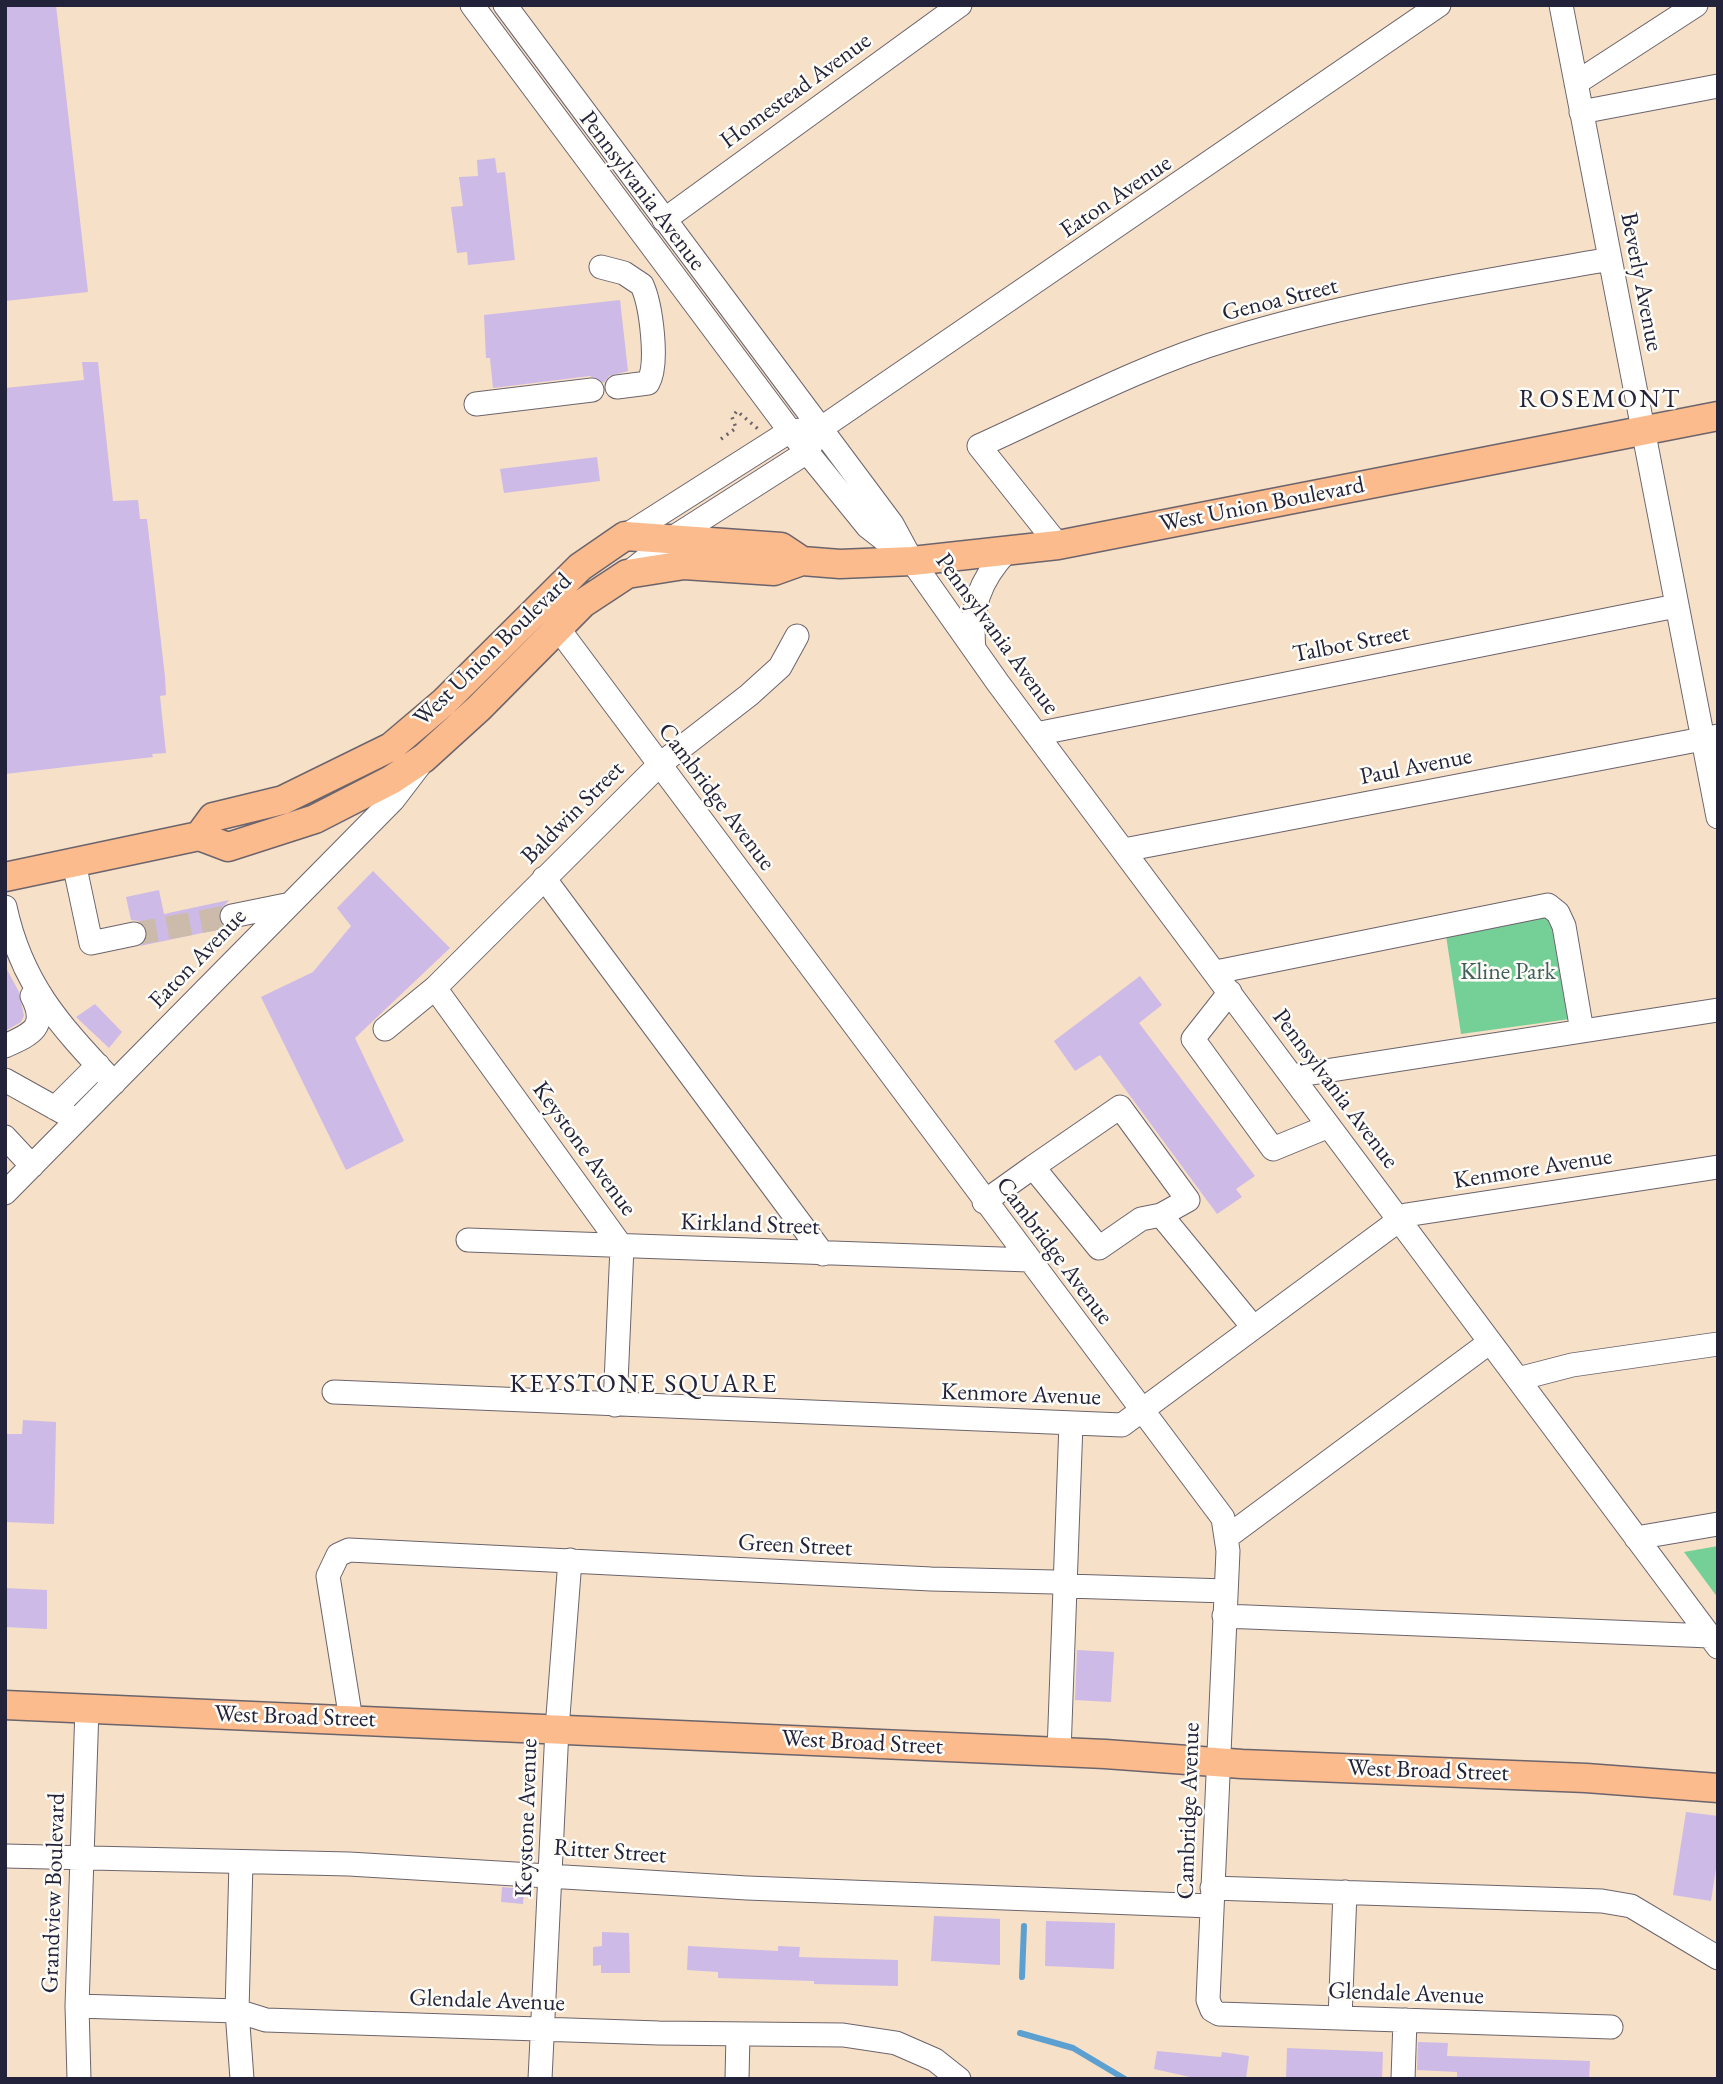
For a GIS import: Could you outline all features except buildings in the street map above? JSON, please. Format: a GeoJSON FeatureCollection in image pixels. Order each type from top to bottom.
{"type":"FeatureCollection","features":[{"type":"Feature","properties":{"kind":"main road","name":"West Union Boulevard"},"geometry":{"type":"LineString","coordinates":[[5,877],[199,836],[228,847],[315,820],[391,780],[425,758],[479,708],[583,603],[627,574],[684,565],[774,571],[802,561],[840,564],[912,561],[1058,545],[1718,416]]}},
{"type":"Feature","properties":{"kind":"main road","name":"West Union Boulevard"},"geometry":{"type":"LineString","coordinates":[[199,836],[213,817],[283,800],[391,747],[444,702],[580,567],[625,536],[674,537],[782,547],[802,561]]}},
{"type":"Feature","properties":{"kind":"main road","name":"West Broad Street"},"geometry":{"type":"LineString","coordinates":[[5,1705],[1059,1752],[1217,1762],[1586,1778],[1718,1788]]}},
{"type":"Feature","properties":{"kind":"street","name":"Pennsylvania Avenue"},"geometry":{"type":"LineString","coordinates":[[472,5],[790,431],[868,527],[912,561]]}},
{"type":"Feature","properties":{"kind":"street","name":"Homestead Avenue"},"geometry":{"type":"LineString","coordinates":[[664,219],[960,5]]}},
{"type":"Feature","properties":{"kind":"street","name":"Eaton Avenue"},"geometry":{"type":"LineString","coordinates":[[627,574],[674,537],[807,452],[820,429],[1439,5]]}},
{"type":"Feature","properties":{"kind":"street","name":"Beverly Avenue"},"geometry":{"type":"LineString","coordinates":[[1561,5],[1676,606],[1710,737],[1718,817]]}},
{"type":"Feature","properties":{"kind":"street"},"geometry":{"type":"LineString","coordinates":[[1576,83],[1696,5]]}},
{"type":"Feature","properties":{"kind":"street","name":"Pennsylvania Avenue"},"geometry":{"type":"LineString","coordinates":[[514,8],[664,219],[892,524],[912,561],[1036,734],[1714,1641]]}},
{"type":"Feature","properties":{"kind":"street"},"geometry":{"type":"LineString","coordinates":[[490,30],[514,8]]}},
{"type":"Feature","properties":{"kind":"street"},"geometry":{"type":"LineString","coordinates":[[1581,111],[1718,86]]}},
{"type":"Feature","properties":{"kind":"street","name":"Genoa Street"},"geometry":{"type":"LineString","coordinates":[[1058,545],[979,446],[1226,339],[1287,322],[1610,259]]}},
{"type":"Feature","properties":{"kind":"street"},"geometry":{"type":"LineString","coordinates":[[601,267],[624,273],[642,285],[654,352],[654,369],[648,383],[617,387]]}},
{"type":"Feature","properties":{"kind":"street"},"geometry":{"type":"LineString","coordinates":[[476,404],[592,390]]}},
{"type":"Feature","properties":{"kind":"street"},"geometry":{"type":"LineString","coordinates":[[625,536],[790,431],[820,429]]}},
{"type":"Feature","properties":{"kind":"street"},"geometry":{"type":"LineString","coordinates":[[974,649],[974,601],[988,574],[1007,551]]}},
{"type":"Feature","properties":{"kind":"street","name":"Talbot Street"},"geometry":{"type":"LineString","coordinates":[[1036,734],[1676,606]]}},
{"type":"Feature","properties":{"kind":"street","name":"Cambridge Avenue"},"geometry":{"type":"LineString","coordinates":[[557,628],[984,1202],[1216,1505],[1227,1537],[1208,2000]]}},
{"type":"Feature","properties":{"kind":"street","name":"Baldwin Street"},"geometry":{"type":"LineString","coordinates":[[385,1029],[435,988],[659,765],[779,667],[797,636]]}},
{"type":"Feature","properties":{"kind":"street","name":"Paul Avenue"},"geometry":{"type":"LineString","coordinates":[[1124,850],[1710,737]]}},
{"type":"Feature","properties":{"kind":"street","name":"Eaton Avenue"},"geometry":{"type":"LineString","coordinates":[[5,1193],[286,905],[393,800],[425,758]]}},
{"type":"Feature","properties":{"kind":"street"},"geometry":{"type":"LineString","coordinates":[[74,863],[91,943],[134,934]]}},
{"type":"Feature","properties":{"kind":"street"},"geometry":{"type":"LineString","coordinates":[[544,878],[823,1254]]}},
{"type":"Feature","properties":{"kind":"street"},"geometry":{"type":"LineString","coordinates":[[232,916],[286,905]]}},
{"type":"Feature","properties":{"kind":"street"},"geometry":{"type":"LineString","coordinates":[[1216,972],[1548,905],[1558,913],[1564,926],[1582,1031]]}},
{"type":"Feature","properties":{"kind":"street"},"geometry":{"type":"LineString","coordinates":[[5,907],[19,954],[51,1014],[114,1083]]}},
{"type":"Feature","properties":{"kind":"street"},"geometry":{"type":"LineString","coordinates":[[5,1046],[36,1028],[40,1020],[39,1009],[19,971],[19,954]]}},
{"type":"Feature","properties":{"kind":"street","name":"Keystone Avenue"},"geometry":{"type":"LineString","coordinates":[[435,988],[622,1247],[615,1405]]}},
{"type":"Feature","properties":{"kind":"street"},"geometry":{"type":"LineString","coordinates":[[1230,992],[1193,1039],[1273,1149],[1329,1125]]}},
{"type":"Feature","properties":{"kind":"street"},"geometry":{"type":"LineString","coordinates":[[1293,1076],[1718,1010]]}},
{"type":"Feature","properties":{"kind":"street"},"geometry":{"type":"LineString","coordinates":[[55,1108],[97,1065]]}},
{"type":"Feature","properties":{"kind":"street"},"geometry":{"type":"LineString","coordinates":[[5,1080],[55,1108],[74,1123]]}},
{"type":"Feature","properties":{"kind":"street"},"geometry":{"type":"LineString","coordinates":[[984,1202],[1033,1167],[1120,1107],[1188,1200],[1161,1215],[1141,1219],[1099,1248],[1033,1167]]}},
{"type":"Feature","properties":{"kind":"street"},"geometry":{"type":"LineString","coordinates":[[5,1137],[32,1166]]}},
{"type":"Feature","properties":{"kind":"street","name":"Kenmore Avenue"},"geometry":{"type":"LineString","coordinates":[[334,1392],[1122,1425],[1406,1215],[1718,1167]]}},
{"type":"Feature","properties":{"kind":"street"},"geometry":{"type":"LineString","coordinates":[[1161,1215],[1253,1327]]}},
{"type":"Feature","properties":{"kind":"street","name":"Kirkland Street"},"geometry":{"type":"LineString","coordinates":[[468,1240],[1029,1260]]}},
{"type":"Feature","properties":{"kind":"street"},"geometry":{"type":"LineString","coordinates":[[1227,1537],[1490,1342]]}},
{"type":"Feature","properties":{"kind":"street"},"geometry":{"type":"LineString","coordinates":[[1518,1379],[1572,1365],[1718,1344]]}},
{"type":"Feature","properties":{"kind":"street"},"geometry":{"type":"LineString","coordinates":[[1059,1752],[1071,1423]]}},
{"type":"Feature","properties":{"kind":"street"},"geometry":{"type":"LineString","coordinates":[[1636,1538],[1718,1524]]}},
{"type":"Feature","properties":{"kind":"street","name":"Green Street"},"geometry":{"type":"LineString","coordinates":[[351,1720],[328,1576],[338,1555],[349,1550],[931,1579],[1055,1582],[1067,1586],[1226,1591]]}},
{"type":"Feature","properties":{"kind":"street","name":"Keystone Avenue"},"geometry":{"type":"LineString","coordinates":[[540,2079],[545,2029],[557,1729],[570,1560]]}},
{"type":"Feature","properties":{"kind":"street"},"geometry":{"type":"LineString","coordinates":[[1224,1616],[1714,1641]]}},
{"type":"Feature","properties":{"kind":"street","name":"Grandview Boulevard"},"geometry":{"type":"LineString","coordinates":[[79,2079],[77,2006],[87,1709]]}},
{"type":"Feature","properties":{"kind":"street","name":"Ritter Street"},"geometry":{"type":"LineString","coordinates":[[5,1856],[551,1874],[747,1888],[1211,1897],[1345,1892],[1602,1901],[1632,1906],[1718,1958]]}},
{"type":"Feature","properties":{"kind":"street"},"geometry":{"type":"LineString","coordinates":[[241,1862],[237,2011],[242,2079]]}},
{"type":"Feature","properties":{"kind":"street"},"geometry":{"type":"LineString","coordinates":[[1340,2018],[1345,1892]]}},
{"type":"Feature","properties":{"kind":"street","name":"Glendale Avenue"},"geometry":{"type":"LineString","coordinates":[[1208,2000],[1212,2010],[1219,2014],[1611,2027]]}},
{"type":"Feature","properties":{"kind":"street","name":"Glendale Avenue"},"geometry":{"type":"LineString","coordinates":[[77,2006],[237,2011],[266,2020],[843,2035],[896,2043],[935,2060],[960,2079]]}},
{"type":"Feature","properties":{"kind":"street"},"geometry":{"type":"LineString","coordinates":[[1403,2079],[1405,2020]]}},
{"type":"Feature","properties":{"kind":"street"},"geometry":{"type":"LineString","coordinates":[[737,2079],[738,2034]]}},
{"type":"Feature","properties":{"kind":"path"},"geometry":{"type":"LineString","coordinates":[[721,439],[736,428],[732,417],[738,410],[762,431]]}},
{"type":"Feature","properties":{"kind":"green space","name":"Kline Park"},"geometry":{"type":"Polygon","coordinates":[[[1542,913],[1557,927],[1570,1019],[1461,1034],[1445,929],[1542,913]]]}},
{"type":"Feature","properties":{"kind":"green space"},"geometry":{"type":"Polygon","coordinates":[[[1718,1546],[1718,1598],[1684,1552],[1718,1546]]]}},
{"type":"Feature","properties":{"kind":"waterway"},"geometry":{"type":"LineString","coordinates":[[1022,1977],[1024,1926]]}},
{"type":"Feature","properties":{"kind":"waterway"},"geometry":{"type":"LineString","coordinates":[[1020,2033],[1073,2048],[1125,2079]]}},
{"type":"Feature","properties":{"kind":"tunnel"},"geometry":{"type":"LineString","coordinates":[[134,934],[232,916]]}},
{"type":"Feature","properties":{"kind":"district","name":"ROSEMONT"},"geometry":{"type":"Point","coordinates":[1600,400]}},
{"type":"Feature","properties":{"kind":"district","name":"KEYSTONE SQUARE"},"geometry":{"type":"Point","coordinates":[644,1385]}}]}
